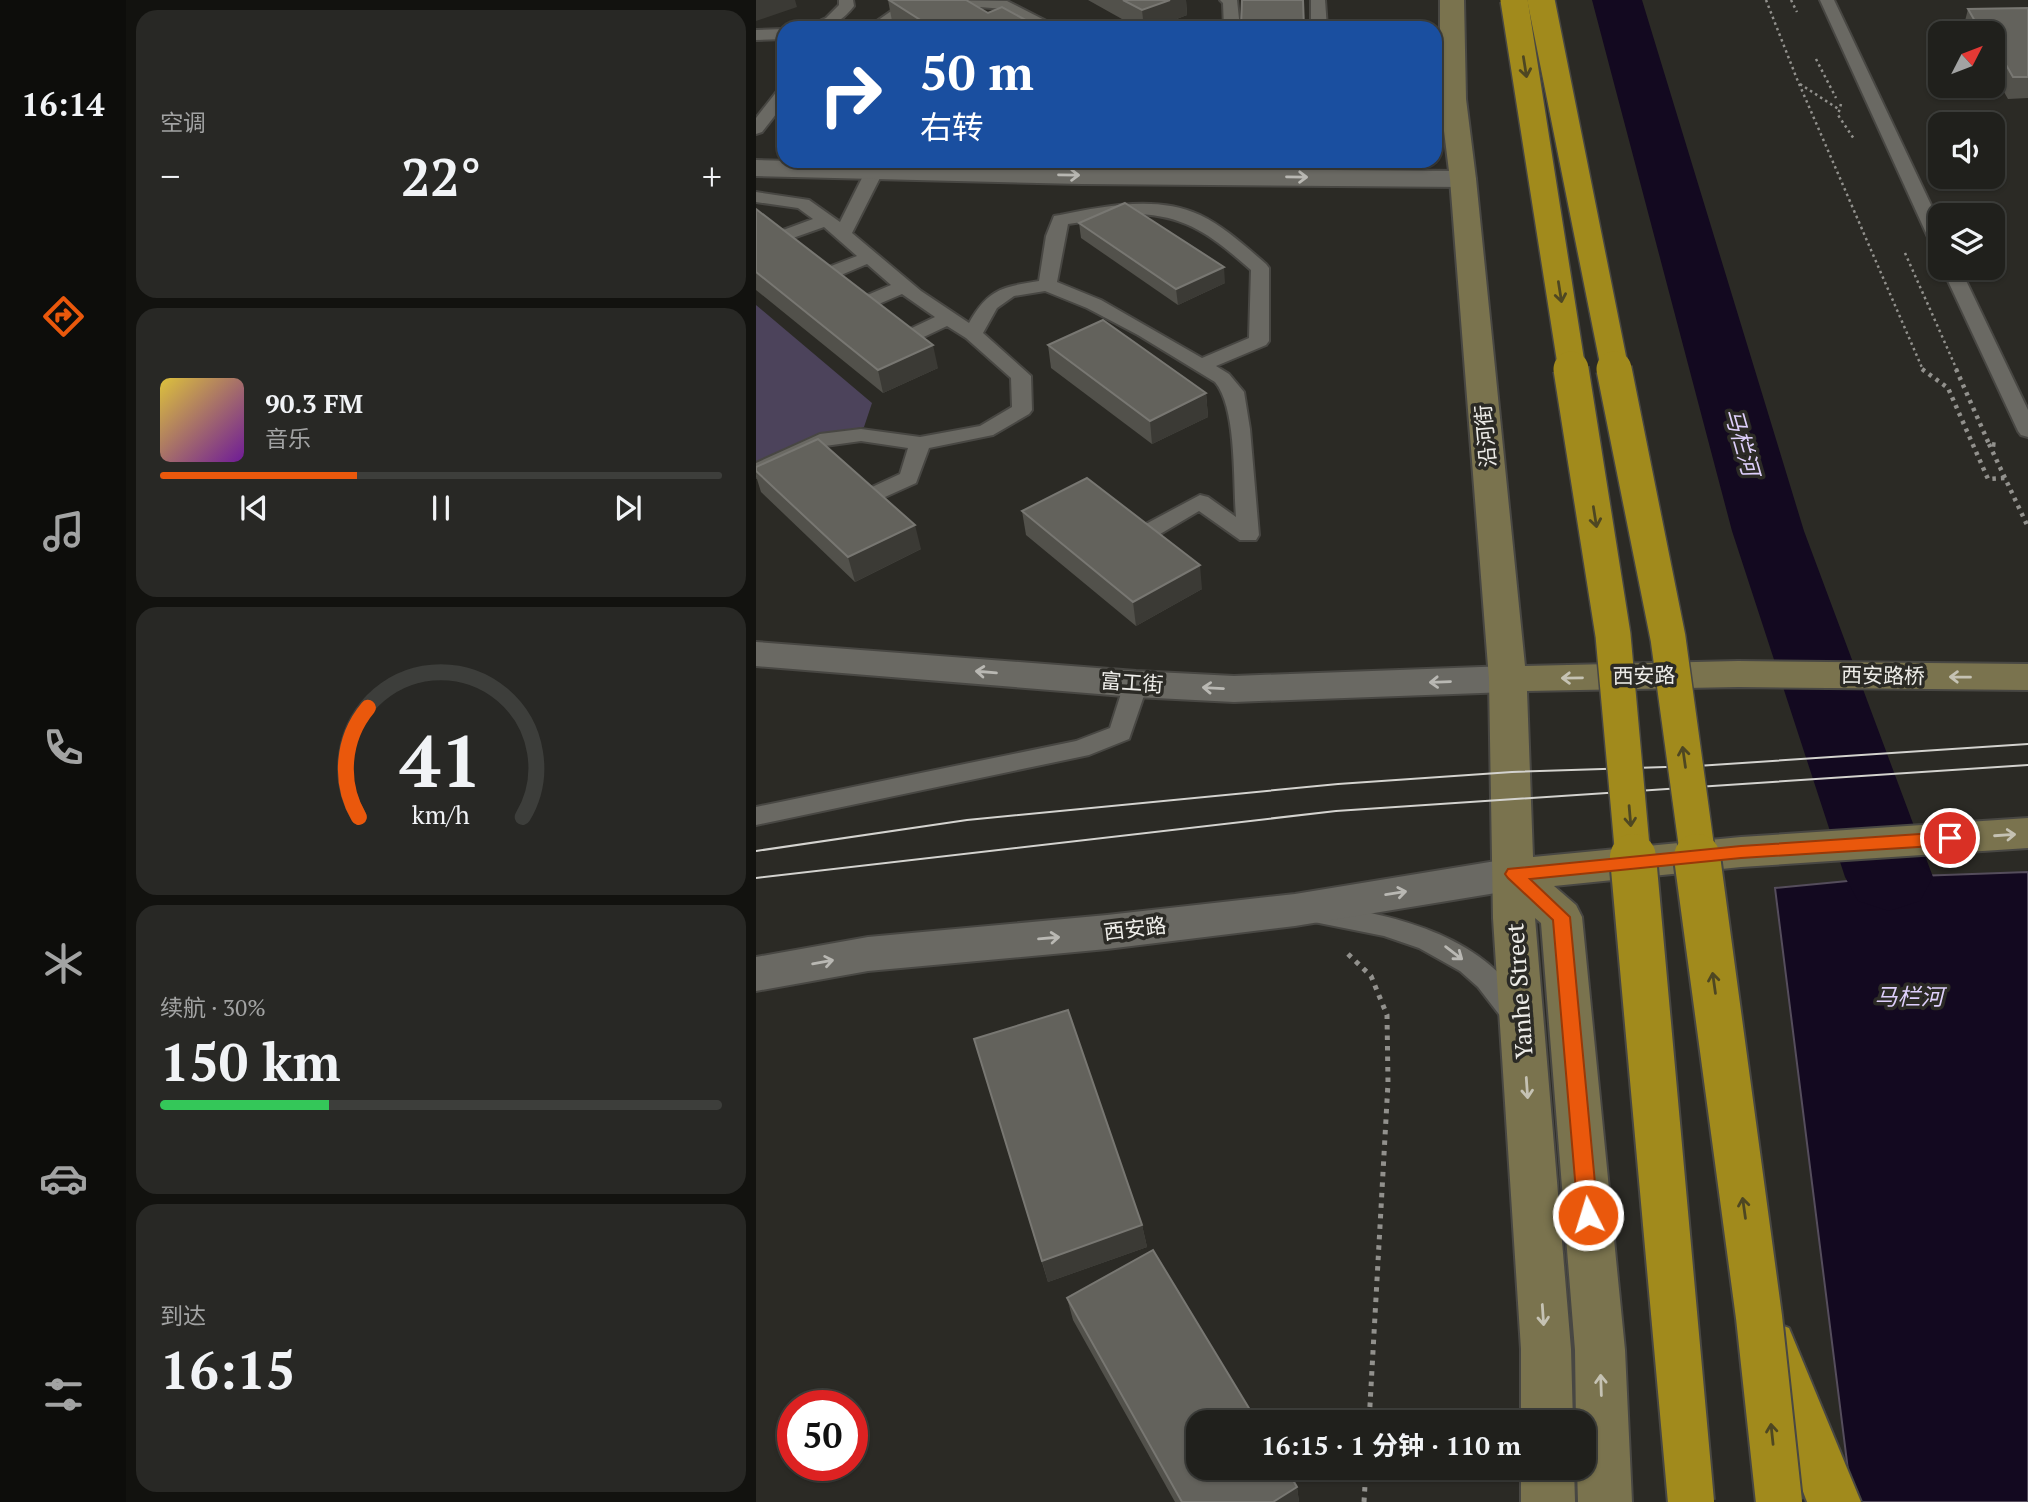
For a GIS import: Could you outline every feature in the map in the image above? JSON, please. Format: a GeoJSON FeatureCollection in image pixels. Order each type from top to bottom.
{"type":"FeatureCollection","features":[{"type":"Feature","properties":{"kind":"highway"},"geometry":{"type":"LineString","coordinates":[[1514,0],[1613,635],[1690,1502]]}},
{"type":"Feature","properties":{"kind":"highway"},"geometry":{"type":"LineString","coordinates":[[1541,0],[1668,638],[1759,1317],[1779,1502]]}},
{"type":"Feature","properties":{"kind":"highway"},"geometry":{"type":"LineString","coordinates":[[1759,1317],[1835,1502]]}},
{"type":"Feature","properties":{"kind":"main road","name":"沿河街"},"geometry":{"type":"LineString","coordinates":[[1452,0],[1444,99],[1463,179],[1508,679],[1514,874]]}},
{"type":"Feature","properties":{"kind":"main road","name":"西安路"},"geometry":{"type":"LineString","coordinates":[[1508,679],[1738,674]]}},
{"type":"Feature","properties":{"kind":"main road","name":"西安路桥"},"geometry":{"type":"LineString","coordinates":[[1738,674],[2028,677]]}},
{"type":"Feature","properties":{"kind":"main road"},"geometry":{"type":"LineString","coordinates":[[1514,874],[1741,852],[2028,833]]}},
{"type":"Feature","properties":{"kind":"main road","name":"Yanhe Street"},"geometry":{"type":"LineString","coordinates":[[1514,874],[1514,918],[1546,1349],[1547,1410]]}},
{"type":"Feature","properties":{"kind":"main road","name":"Yanhe Street"},"geometry":{"type":"LineString","coordinates":[[1514,874],[1561,917],[1600,1350],[1605,1502]]}},
{"type":"Feature","properties":{"kind":"main road"},"geometry":{"type":"LineString","coordinates":[[1548,1480],[1548,1502]]}},
{"type":"Feature","properties":{"kind":"street"},"geometry":{"type":"LineString","coordinates":[[756,168],[873,172],[1463,179]]}},
{"type":"Feature","properties":{"kind":"street","name":"富工街"},"geometry":{"type":"LineString","coordinates":[[756,654],[1136,684],[1234,689],[1508,679]]}},
{"type":"Feature","properties":{"kind":"street","name":"西安路"},"geometry":{"type":"LineString","coordinates":[[756,974],[868,954],[1107,932],[1295,910],[1514,874]]}},
{"type":"Feature","properties":{"kind":"lane"},"geometry":{"type":"LineString","coordinates":[[827,21],[839,15],[847,6],[846,0]]}},
{"type":"Feature","properties":{"kind":"lane"},"geometry":{"type":"LineString","coordinates":[[885,21],[912,3],[935,0]]}},
{"type":"Feature","properties":{"kind":"lane"},"geometry":{"type":"LineString","coordinates":[[943,0],[1007,5],[1038,21]]}},
{"type":"Feature","properties":{"kind":"lane"},"geometry":{"type":"LineString","coordinates":[[1318,0],[1320,21]]}},
{"type":"Feature","properties":{"kind":"lane"},"geometry":{"type":"LineString","coordinates":[[1827,0],[1928,218]]}},
{"type":"Feature","properties":{"kind":"lane"},"geometry":{"type":"LineString","coordinates":[[967,19],[1007,5]]}},
{"type":"Feature","properties":{"kind":"lane"},"geometry":{"type":"LineString","coordinates":[[756,35],[777,34]]}},
{"type":"Feature","properties":{"kind":"lane"},"geometry":{"type":"LineString","coordinates":[[756,130],[777,102]]}},
{"type":"Feature","properties":{"kind":"lane"},"geometry":{"type":"LineString","coordinates":[[843,233],[873,172]]}},
{"type":"Feature","properties":{"kind":"lane"},"geometry":{"type":"LineString","coordinates":[[756,197],[803,204],[843,233],[903,286],[973,334],[1021,376],[1022,410],[986,431],[920,443],[861,435],[820,440],[756,471]]}},
{"type":"Feature","properties":{"kind":"lane"},"geometry":{"type":"LineString","coordinates":[[1047,285],[1053,239],[1060,220],[1139,209],[1185,215],[1217,234],[1260,268],[1259,341],[1168,373]]}},
{"type":"Feature","properties":{"kind":"lane"},"geometry":{"type":"LineString","coordinates":[[773,240],[826,220]]}},
{"type":"Feature","properties":{"kind":"lane"},"geometry":{"type":"LineString","coordinates":[[1197,243],[1217,234]]}},
{"type":"Feature","properties":{"kind":"lane"},"geometry":{"type":"LineString","coordinates":[[820,277],[869,257]]}},
{"type":"Feature","properties":{"kind":"lane"},"geometry":{"type":"LineString","coordinates":[[1957,280],[2028,431]]}},
{"type":"Feature","properties":{"kind":"lane"},"geometry":{"type":"LineString","coordinates":[[973,334],[989,305],[1009,291],[1047,285],[1104,310],[1222,377],[1234,392],[1240,429],[1248,535],[1200,502],[1137,538]]}},
{"type":"Feature","properties":{"kind":"lane"},"geometry":{"type":"LineString","coordinates":[[858,306],[903,286]]}},
{"type":"Feature","properties":{"kind":"lane"},"geometry":{"type":"LineString","coordinates":[[902,340],[948,318]]}},
{"type":"Feature","properties":{"kind":"lane"},"geometry":{"type":"LineString","coordinates":[[865,499],[909,478],[920,443]]}},
{"type":"Feature","properties":{"kind":"lane"},"geometry":{"type":"LineString","coordinates":[[756,816],[1080,749],[1120,733],[1136,684]]}},
{"type":"Feature","properties":{"kind":"lane"},"geometry":{"type":"LineString","coordinates":[[1295,910],[1378,922],[1441,944],[1489,980],[1522,1024]]}},
{"type":"Feature","properties":{"kind":"path"},"geometry":{"type":"LineString","coordinates":[[1766,0],[1799,84],[1923,371],[1948,388],[1988,479],[2005,478]]}},
{"type":"Feature","properties":{"kind":"path"},"geometry":{"type":"LineString","coordinates":[[1799,84],[1840,110]]}},
{"type":"Feature","properties":{"kind":"path"},"geometry":{"type":"LineString","coordinates":[[1989,444],[2028,527]]}},
{"type":"Feature","properties":{"kind":"path"},"geometry":{"type":"LineString","coordinates":[[1295,910],[1371,976],[1387,1015],[1388,1083],[1370,1410]]}},
{"type":"Feature","properties":{"kind":"path"},"geometry":{"type":"LineString","coordinates":[[1364,1502],[1365,1480]]}},
{"type":"Feature","properties":{"kind":"shaded area"},"geometry":{"type":"Polygon","coordinates":[[[756,305],[872,403],[864,427],[823,433],[756,465],[756,305]]]}},
{"type":"Feature","properties":{"kind":"water","name":"马栏河"},"geometry":{"type":"Polygon","coordinates":[[[2028,872],[2028,1502],[1852,1502],[1775,888],[1889,877],[2028,872]]]}},
{"type":"Feature","properties":{"kind":"building"},"geometry":{"type":"Polygon","coordinates":[[[889,0],[966,0],[988,13],[1002,7],[1027,21],[922,21],[889,0]]]}},
{"type":"Feature","properties":{"kind":"building"},"geometry":{"type":"Polygon","coordinates":[[[1123,0],[1170,0],[1142,10],[1123,0]]]}},
{"type":"Feature","properties":{"kind":"building"},"geometry":{"type":"Polygon","coordinates":[[[1242,0],[1303,0],[1304,21],[1241,21],[1242,0]]]}},
{"type":"Feature","properties":{"kind":"building"},"geometry":{"type":"Polygon","coordinates":[[[2028,8],[2028,77],[2013,77],[2006,65],[2006,21],[1975,21],[1968,9],[2028,8]]]}},
{"type":"Feature","properties":{"kind":"building"},"geometry":{"type":"Polygon","coordinates":[[[1125,203],[1224,267],[1176,289],[1079,223],[1125,203]]]}},
{"type":"Feature","properties":{"kind":"building"},"geometry":{"type":"Polygon","coordinates":[[[756,209],[933,345],[878,370],[756,272],[756,209]]]}},
{"type":"Feature","properties":{"kind":"building"},"geometry":{"type":"Polygon","coordinates":[[[1103,320],[1206,393],[1150,421],[1048,345],[1103,320]]]}},
{"type":"Feature","properties":{"kind":"building"},"geometry":{"type":"Polygon","coordinates":[[[818,439],[915,525],[848,557],[756,471],[756,467],[818,439]]]}},
{"type":"Feature","properties":{"kind":"building"},"geometry":{"type":"Polygon","coordinates":[[[1087,478],[1200,565],[1133,602],[1022,511],[1087,478]]]}},
{"type":"Feature","properties":{"kind":"building"},"geometry":{"type":"Polygon","coordinates":[[[1068,1010],[1142,1225],[1042,1261],[974,1039],[1068,1010]]]}},
{"type":"Feature","properties":{"kind":"building"},"geometry":{"type":"Polygon","coordinates":[[[1153,1250],[1250,1410],[1186,1410],[1186,1480],[1293,1480],[1297,1487],[1273,1502],[1182,1502],[1067,1298],[1153,1250]]]}},
{"type":"Feature","properties":{"kind":"waterway","name":"马栏河"},"geometry":{"type":"LineString","coordinates":[[1617,0],[1768,531],[1889,877]]}},
{"type":"Feature","properties":{"kind":"tram line"},"geometry":{"type":"LineString","coordinates":[[756,851],[967,820],[1338,784],[1512,772],[1697,766],[2028,744]]}},
{"type":"Feature","properties":{"kind":"tram line"},"geometry":{"type":"LineString","coordinates":[[756,878],[1336,811],[2028,765]]}},
{"type":"Feature","properties":{"kind":"route"},"geometry":{"type":"LineString","coordinates":[[1588,1215],[1561,917],[1514,874],[1741,852],[1950,838]]}}]}
